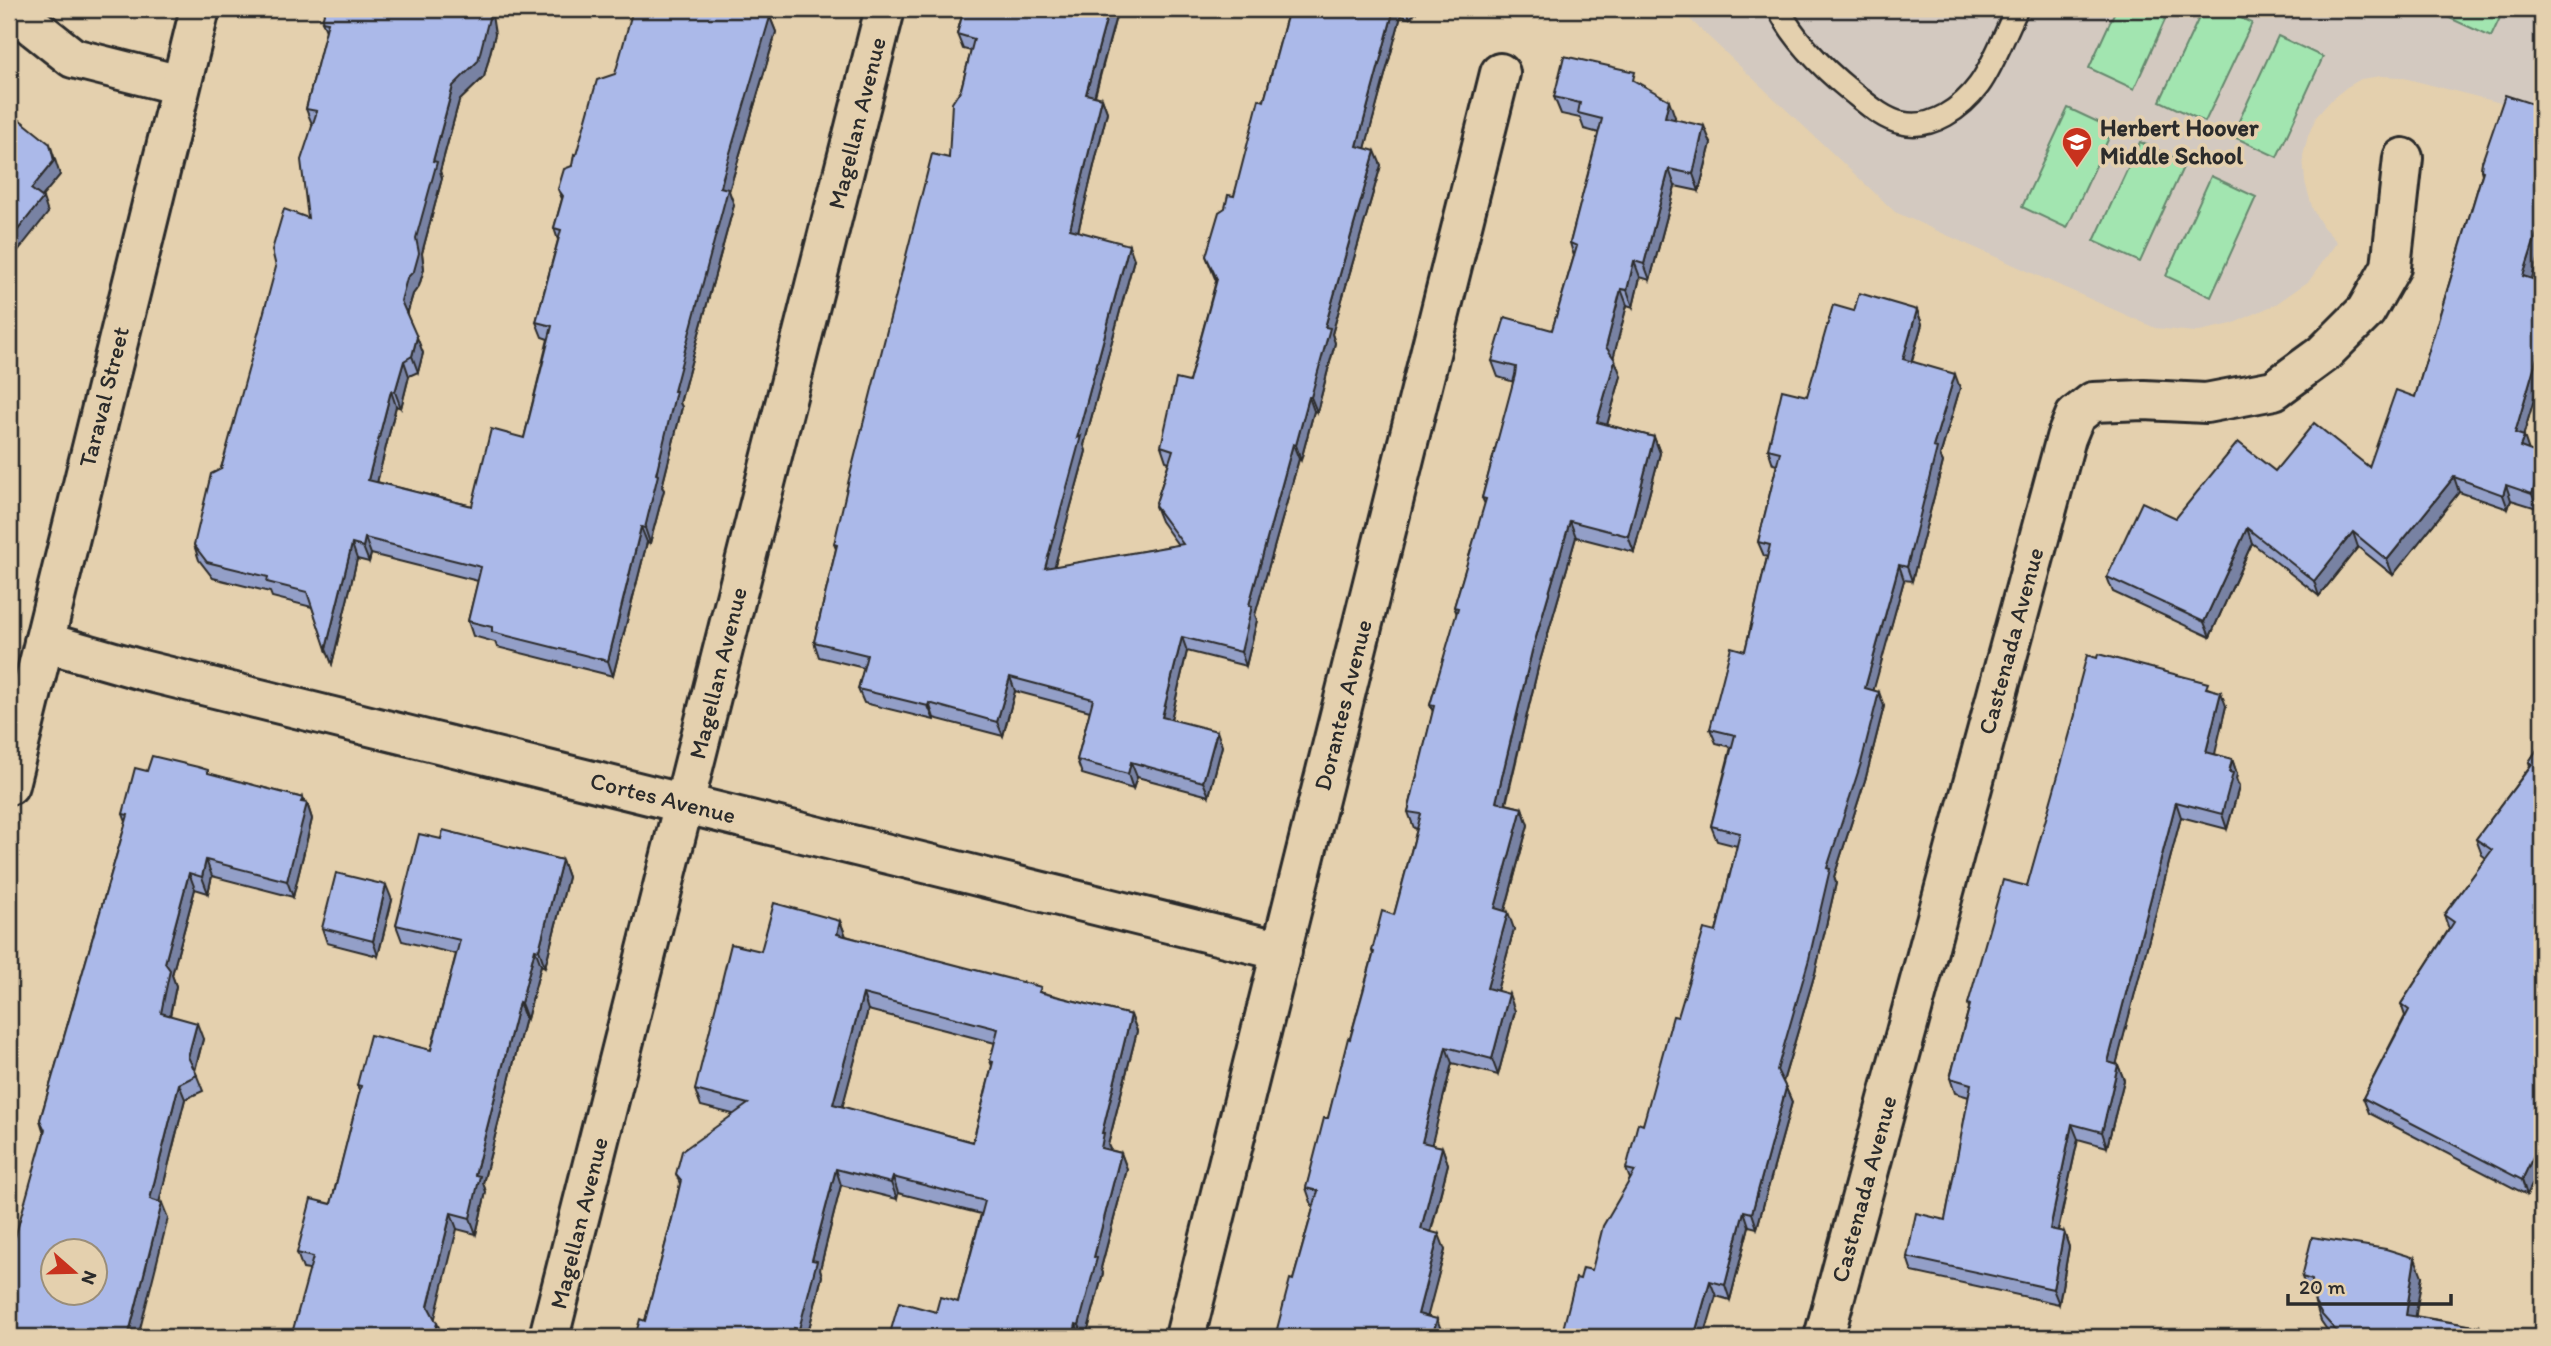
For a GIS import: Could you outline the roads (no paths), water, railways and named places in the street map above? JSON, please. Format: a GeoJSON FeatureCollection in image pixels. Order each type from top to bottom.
{"type":"FeatureCollection","features":[{"type":"Feature","properties":{"kind":"street"},"geometry":{"type":"LineString","coordinates":[[11,9],[73,58],[180,85]]}},
{"type":"Feature","properties":{"kind":"street","name":"Taraval Street"},"geometry":{"type":"LineString","coordinates":[[10,774],[200,9]]}},
{"type":"Feature","properties":{"kind":"street","name":"Magellan Avenue"},"geometry":{"type":"LineString","coordinates":[[550,1337],[885,9]]}},
{"type":"Feature","properties":{"kind":"street","name":"Dorantes Avenue"},"geometry":{"type":"LineString","coordinates":[[1185,1337],[1500,73]]}},
{"type":"Feature","properties":{"kind":"street","name":"Castenada Avenue"},"geometry":{"type":"LineString","coordinates":[[1824,1337],[2059,465],[2075,416],[2092,402],[2144,400],[2206,403],[2274,390],[2323,354],[2366,311],[2391,267],[2403,158]]}},
{"type":"Feature","properties":{"kind":"street","name":"Cortes Avenue"},"geometry":{"type":"LineString","coordinates":[[44,642],[142,670],[1282,951]]}},
{"type":"Feature","properties":{"kind":"lane"},"geometry":{"type":"LineString","coordinates":[[1779,9],[1786,23],[1828,73],[1877,112],[1902,123],[1927,124],[1956,109],[1980,84],[2017,9]]}},
{"type":"Feature","properties":{"kind":"place","name":"Herbert Hoover Middle School"},"geometry":{"type":"Point","coordinates":[2077,169]}}]}
